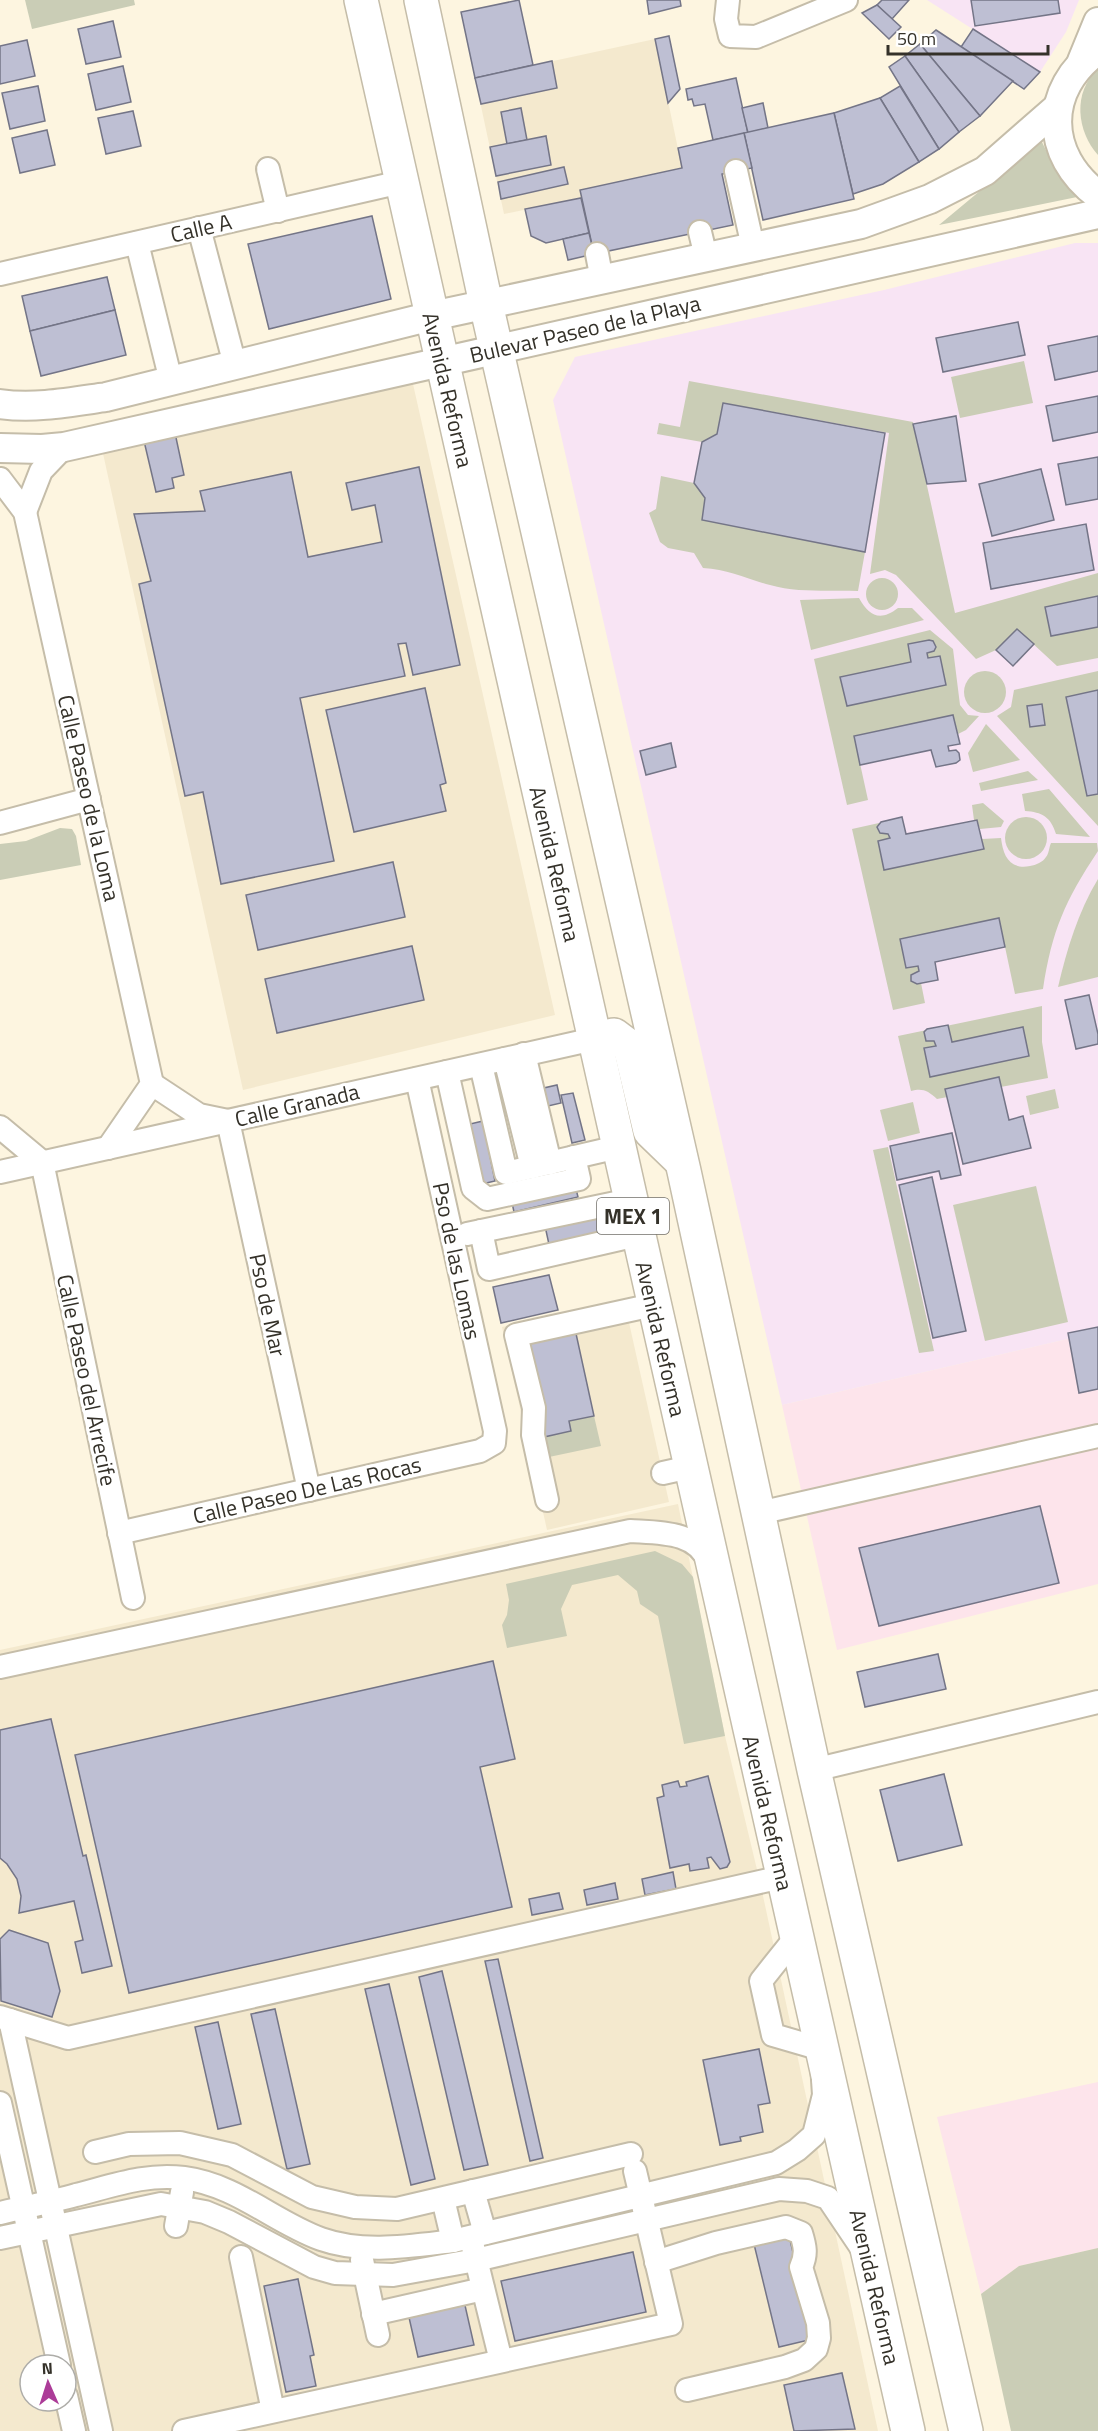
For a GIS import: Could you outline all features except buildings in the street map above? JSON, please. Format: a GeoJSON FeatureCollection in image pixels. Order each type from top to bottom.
{"type":"FeatureCollection","features":[{"type":"Feature","properties":{"kind":"highway","name":"Avenida Reforma"},"geometry":{"type":"LineString","coordinates":[[361,0],[653,1305],[676,1470],[717,1588],[908,2431]]}},
{"type":"Feature","properties":{"kind":"highway","name":"MEX 1"},"geometry":{"type":"LineString","coordinates":[[421,0],[486,304],[681,1161],[814,1770],[966,2431]]}},
{"type":"Feature","properties":{"kind":"highway"},"geometry":{"type":"LineString","coordinates":[[594,1039],[614,1035],[630,1047],[650,1131],[681,1161]]}},
{"type":"Feature","properties":{"kind":"main road"},"geometry":{"type":"LineString","coordinates":[[1098,22],[1090,55],[1066,83],[1058,108],[1057,135],[1065,161],[1081,183],[1098,195]]}},
{"type":"Feature","properties":{"kind":"main road","name":"Bulevar Paseo de la Playa"},"geometry":{"type":"LineString","coordinates":[[0,404],[13,406],[54,404],[106,397],[486,304],[600,267],[703,245],[753,247],[861,224],[930,199],[985,171],[1058,108]]}},
{"type":"Feature","properties":{"kind":"main road","name":"Bulevar Paseo de la Playa"},"geometry":{"type":"LineString","coordinates":[[0,448],[64,447],[1098,214]]}},
{"type":"Feature","properties":{"kind":"main road"},"geometry":{"type":"LineString","coordinates":[[120,433],[106,423],[108,412],[115,407],[158,395],[171,381]]}},
{"type":"Feature","properties":{"kind":"street"},"geometry":{"type":"LineString","coordinates":[[728,0],[726,20],[729,36],[756,37],[846,0]]}},
{"type":"Feature","properties":{"kind":"street"},"geometry":{"type":"LineString","coordinates":[[268,169],[278,211]]}},
{"type":"Feature","properties":{"kind":"street"},"geometry":{"type":"LineString","coordinates":[[736,171],[753,247]]}},
{"type":"Feature","properties":{"kind":"street","name":"Calle A"},"geometry":{"type":"LineString","coordinates":[[0,274],[137,243],[202,222],[278,211],[401,182]]}},
{"type":"Feature","properties":{"kind":"street"},"geometry":{"type":"LineString","coordinates":[[202,222],[235,365]]}},
{"type":"Feature","properties":{"kind":"street"},"geometry":{"type":"LineString","coordinates":[[137,243],[171,381]]}},
{"type":"Feature","properties":{"kind":"street"},"geometry":{"type":"LineString","coordinates":[[25,512],[40,471],[64,447]]}},
{"type":"Feature","properties":{"kind":"street","name":"Calle Paseo de la Loma"},"geometry":{"type":"LineString","coordinates":[[0,479],[25,512],[152,1084]]}},
{"type":"Feature","properties":{"kind":"street"},"geometry":{"type":"LineString","coordinates":[[0,824],[89,799]]}},
{"type":"Feature","properties":{"kind":"street","name":"Calle Granada"},"geometry":{"type":"LineString","coordinates":[[0,1172],[594,1039]]}},
{"type":"Feature","properties":{"kind":"street"},"geometry":{"type":"LineString","coordinates":[[509,1058],[541,1165]]}},
{"type":"Feature","properties":{"kind":"street"},"geometry":{"type":"LineString","coordinates":[[509,1058],[506,1173],[618,1146]]}},
{"type":"Feature","properties":{"kind":"street"},"geometry":{"type":"LineString","coordinates":[[447,1072],[473,1188],[487,1199],[579,1179],[541,1165]]}},
{"type":"Feature","properties":{"kind":"street","name":"Pso de las Lomas"},"geometry":{"type":"LineString","coordinates":[[417,1079],[495,1431],[494,1443]]}},
{"type":"Feature","properties":{"kind":"street"},"geometry":{"type":"LineString","coordinates":[[108,1148],[152,1084],[199,1115],[228,1121]]}},
{"type":"Feature","properties":{"kind":"street","name":"Pso de Mar"},"geometry":{"type":"LineString","coordinates":[[228,1121],[309,1490]]}},
{"type":"Feature","properties":{"kind":"street"},"geometry":{"type":"LineString","coordinates":[[0,1127],[42,1162]]}},
{"type":"Feature","properties":{"kind":"street","name":"Calle Paseo del Arrecife"},"geometry":{"type":"LineString","coordinates":[[42,1162],[133,1598]]}},
{"type":"Feature","properties":{"kind":"street"},"geometry":{"type":"LineString","coordinates":[[452,1238],[630,1200]]}},
{"type":"Feature","properties":{"kind":"street"},"geometry":{"type":"LineString","coordinates":[[481,1231],[489,1269],[637,1235]]}},
{"type":"Feature","properties":{"kind":"street"},"geometry":{"type":"LineString","coordinates":[[548,1500],[533,1435],[534,1408],[516,1335],[653,1305]]}},
{"type":"Feature","properties":{"kind":"street"},"geometry":{"type":"LineString","coordinates":[[759,1514],[1098,1436]]}},
{"type":"Feature","properties":{"kind":"street","name":"Calle Paseo De Las Rocas"},"geometry":{"type":"LineString","coordinates":[[119,1533],[480,1451],[494,1443]]}},
{"type":"Feature","properties":{"kind":"street"},"geometry":{"type":"LineString","coordinates":[[0,1667],[630,1531],[670,1533],[691,1541],[705,1552],[717,1588]]}},
{"type":"Feature","properties":{"kind":"street"},"geometry":{"type":"LineString","coordinates":[[814,1770],[1098,1702]]}},
{"type":"Feature","properties":{"kind":"street"},"geometry":{"type":"LineString","coordinates":[[5,2018],[68,2038],[782,1877]]}},
{"type":"Feature","properties":{"kind":"street"},"geometry":{"type":"LineString","coordinates":[[0,2212],[136,2179],[184,2178],[235,2193],[319,2239],[359,2247],[410,2246],[470,2237],[776,2163],[797,2150],[814,2134],[824,2095],[821,2049],[773,2035],[761,1982],[796,1936]]}},
{"type":"Feature","properties":{"kind":"street"},"geometry":{"type":"LineString","coordinates":[[5,2018],[56,2226],[101,2431]]}},
{"type":"Feature","properties":{"kind":"street"},"geometry":{"type":"LineString","coordinates":[[0,2103],[56,2353]]}},
{"type":"Feature","properties":{"kind":"street"},"geometry":{"type":"LineString","coordinates":[[94,2152],[129,2144],[180,2143],[232,2155],[312,2197],[355,2207],[397,2209],[473,2191],[633,2163],[671,2324],[184,2431]]}},
{"type":"Feature","properties":{"kind":"street"},"geometry":{"type":"LineString","coordinates":[[178,2216],[184,2178]]}},
{"type":"Feature","properties":{"kind":"street"},"geometry":{"type":"LineString","coordinates":[[0,2238],[142,2206],[161,2204],[178,2216],[205,2212],[229,2222],[314,2267],[335,2273],[393,2275],[476,2260],[779,2189],[807,2191],[828,2198],[867,2257]]}},
{"type":"Feature","properties":{"kind":"street"},"geometry":{"type":"LineString","coordinates":[[473,2191],[470,2237],[501,2361]]}},
{"type":"Feature","properties":{"kind":"street"},"geometry":{"type":"LineString","coordinates":[[442,2199],[470,2237]]}},
{"type":"Feature","properties":{"kind":"street"},"geometry":{"type":"LineString","coordinates":[[656,2262],[716,2243],[786,2227],[801,2233],[805,2244],[806,2257],[801,2267],[818,2323],[819,2338],[816,2349],[804,2360],[785,2367],[687,2390]]}},
{"type":"Feature","properties":{"kind":"street"},"geometry":{"type":"LineString","coordinates":[[359,2247],[375,2324],[483,2289]]}},
{"type":"Feature","properties":{"kind":"street"},"geometry":{"type":"LineString","coordinates":[[241,2257],[273,2411]]}},
{"type":"Feature","properties":{"kind":"street"},"geometry":{"type":"LineString","coordinates":[[70,2413],[74,2431]]}},
{"type":"Feature","properties":{"kind":"shaded area"},"geometry":{"type":"Polygon","coordinates":[[[927,0],[1079,0],[1066,32],[1040,72],[927,0]]]}},
{"type":"Feature","properties":{"kind":"shaded area"},"geometry":{"type":"Polygon","coordinates":[[[655,39],[682,168],[580,191],[581,198],[504,214],[475,78],[655,39]]]}},
{"type":"Feature","properties":{"kind":"shaded area"},"geometry":{"type":"Polygon","coordinates":[[[1075,243],[1098,243],[1098,1332],[782,1405],[553,400],[575,357],[884,290],[1075,243]]]}},
{"type":"Feature","properties":{"kind":"shaded area"},"geometry":{"type":"Polygon","coordinates":[[[413,384],[555,1015],[243,1090],[102,449],[413,384]]]}},
{"type":"Feature","properties":{"kind":"shaded area"},"geometry":{"type":"Polygon","coordinates":[[[624,1300],[669,1502],[547,1530],[502,1327],[624,1300]]]}},
{"type":"Feature","properties":{"kind":"shaded area"},"geometry":{"type":"Polygon","coordinates":[[[1098,1332],[1098,1584],[837,1650],[782,1405],[1098,1332]]]}},
{"type":"Feature","properties":{"kind":"shaded area"},"geometry":{"type":"Polygon","coordinates":[[[678,1504],[725,1736],[760,1882],[878,2431],[0,2431],[0,1650],[678,1504]]]}},
{"type":"Feature","properties":{"kind":"shaded area"},"geometry":{"type":"Polygon","coordinates":[[[1098,2082],[1098,2248],[1019,2266],[981,2294],[937,2117],[1098,2082]]]}},
{"type":"Feature","properties":{"kind":"green space"},"geometry":{"type":"Polygon","coordinates":[[[25,0],[134,0],[135,5],[32,29],[25,0]]]}},
{"type":"Feature","properties":{"kind":"green space"},"geometry":{"type":"Polygon","coordinates":[[[1098,69],[1098,155],[1085,135],[1080,112],[1084,89],[1098,69]]]}},
{"type":"Feature","properties":{"kind":"green space"},"geometry":{"type":"Polygon","coordinates":[[[1041,140],[1055,169],[1077,197],[939,225],[1041,140]]]}},
{"type":"Feature","properties":{"kind":"green space"},"geometry":{"type":"Polygon","coordinates":[[[1024,361],[1033,403],[960,418],[951,377],[1024,361]]]}},
{"type":"Feature","properties":{"kind":"green space"},"geometry":{"type":"Polygon","coordinates":[[[689,381],[913,422],[955,613],[1098,573],[1098,658],[1057,666],[1017,629],[996,650],[976,659],[896,575],[885,570],[870,574],[889,433],[723,403],[717,434],[702,442],[657,434],[659,423],[680,427],[689,381]]]}},
{"type":"Feature","properties":{"kind":"green space"},"geometry":{"type":"Polygon","coordinates":[[[661,476],[694,483],[705,498],[703,520],[865,552],[858,591],[781,588],[729,572],[703,568],[694,553],[668,548],[660,542],[649,513],[656,509],[661,476]]]}},
{"type":"Feature","properties":{"kind":"green space"},"geometry":{"type":"Polygon","coordinates":[[[882,578],[894,582],[898,594],[894,606],[882,610],[870,606],[866,594],[870,582],[882,578]]]}},
{"type":"Feature","properties":{"kind":"green space"},"geometry":{"type":"Polygon","coordinates":[[[859,598],[871,613],[876,615],[886,615],[898,608],[912,608],[924,620],[811,650],[800,600],[859,598]]]}},
{"type":"Feature","properties":{"kind":"green space"},"geometry":{"type":"Polygon","coordinates":[[[930,630],[953,649],[960,705],[968,715],[979,716],[966,730],[958,734],[953,715],[854,736],[868,800],[847,805],[814,659],[930,630]]]}},
{"type":"Feature","properties":{"kind":"green space"},"geometry":{"type":"Polygon","coordinates":[[[985,671],[1000,677],[1006,692],[1000,707],[985,713],[970,707],[964,692],[970,677],[985,671]]]}},
{"type":"Feature","properties":{"kind":"green space"},"geometry":{"type":"Polygon","coordinates":[[[1098,671],[1098,826],[997,716],[1011,707],[1014,690],[1098,671]]]}},
{"type":"Feature","properties":{"kind":"green space"},"geometry":{"type":"Polygon","coordinates":[[[986,724],[1020,760],[973,772],[968,753],[986,724]]]}},
{"type":"Feature","properties":{"kind":"green space"},"geometry":{"type":"Polygon","coordinates":[[[1028,771],[1038,780],[981,791],[979,783],[1028,771]]]}},
{"type":"Feature","properties":{"kind":"green space"},"geometry":{"type":"Polygon","coordinates":[[[1049,789],[1090,837],[1056,834],[1045,816],[1025,811],[1022,794],[1049,789]]]}},
{"type":"Feature","properties":{"kind":"green space"},"geometry":{"type":"Polygon","coordinates":[[[983,803],[1004,821],[1001,827],[980,829],[977,820],[974,820],[972,805],[983,803]]]}},
{"type":"Feature","properties":{"kind":"green space"},"geometry":{"type":"Polygon","coordinates":[[[1026,817],[1034,818],[1041,823],[1046,830],[1046,846],[1041,853],[1034,858],[1026,859],[1018,858],[1011,853],[1006,846],[1005,838],[1006,830],[1011,823],[1018,818],[1026,817]]]}},
{"type":"Feature","properties":{"kind":"green space"},"geometry":{"type":"Polygon","coordinates":[[[879,823],[890,838],[878,841],[884,869],[984,848],[982,839],[1001,838],[1008,860],[1023,867],[1035,865],[1043,860],[1048,854],[1051,843],[1097,843],[1098,851],[1068,901],[1056,933],[1043,989],[1015,994],[1005,947],[935,962],[938,980],[921,983],[925,1003],[893,1010],[852,829],[879,823]]]}},
{"type":"Feature","properties":{"kind":"green space"},"geometry":{"type":"Polygon","coordinates":[[[60,828],[72,829],[76,836],[81,865],[0,880],[0,844],[26,841],[60,828]]]}},
{"type":"Feature","properties":{"kind":"green space"},"geometry":{"type":"Polygon","coordinates":[[[1098,879],[1098,977],[1058,987],[1074,931],[1098,879]]]}},
{"type":"Feature","properties":{"kind":"green space"},"geometry":{"type":"Polygon","coordinates":[[[1042,1006],[1042,1042],[1048,1078],[937,1099],[925,1091],[911,1091],[898,1036],[1042,1006]]]}},
{"type":"Feature","properties":{"kind":"green space"},"geometry":{"type":"Polygon","coordinates":[[[1055,1089],[1059,1108],[1030,1115],[1026,1096],[1055,1089]]]}},
{"type":"Feature","properties":{"kind":"green space"},"geometry":{"type":"Polygon","coordinates":[[[913,1102],[920,1133],[888,1141],[880,1110],[913,1102]]]}},
{"type":"Feature","properties":{"kind":"green space"},"geometry":{"type":"Polygon","coordinates":[[[888,1147],[934,1351],[919,1353],[873,1150],[888,1147]]]}},
{"type":"Feature","properties":{"kind":"green space"},"geometry":{"type":"Polygon","coordinates":[[[1036,1186],[1068,1322],[985,1341],[953,1205],[1036,1186]]]}},
{"type":"Feature","properties":{"kind":"green space"},"geometry":{"type":"Polygon","coordinates":[[[594,1416],[601,1446],[549,1457],[544,1437],[570,1431],[569,1421],[594,1416]]]}},
{"type":"Feature","properties":{"kind":"green space"},"geometry":{"type":"Polygon","coordinates":[[[655,1551],[682,1564],[693,1577],[725,1736],[684,1744],[658,1616],[640,1604],[637,1591],[618,1575],[572,1585],[561,1609],[567,1636],[507,1648],[502,1625],[507,1615],[509,1600],[506,1584],[655,1551]]]}},
{"type":"Feature","properties":{"kind":"green space"},"geometry":{"type":"Polygon","coordinates":[[[1098,2248],[1098,2431],[1011,2431],[981,2294],[1019,2266],[1098,2248]]]}}]}
